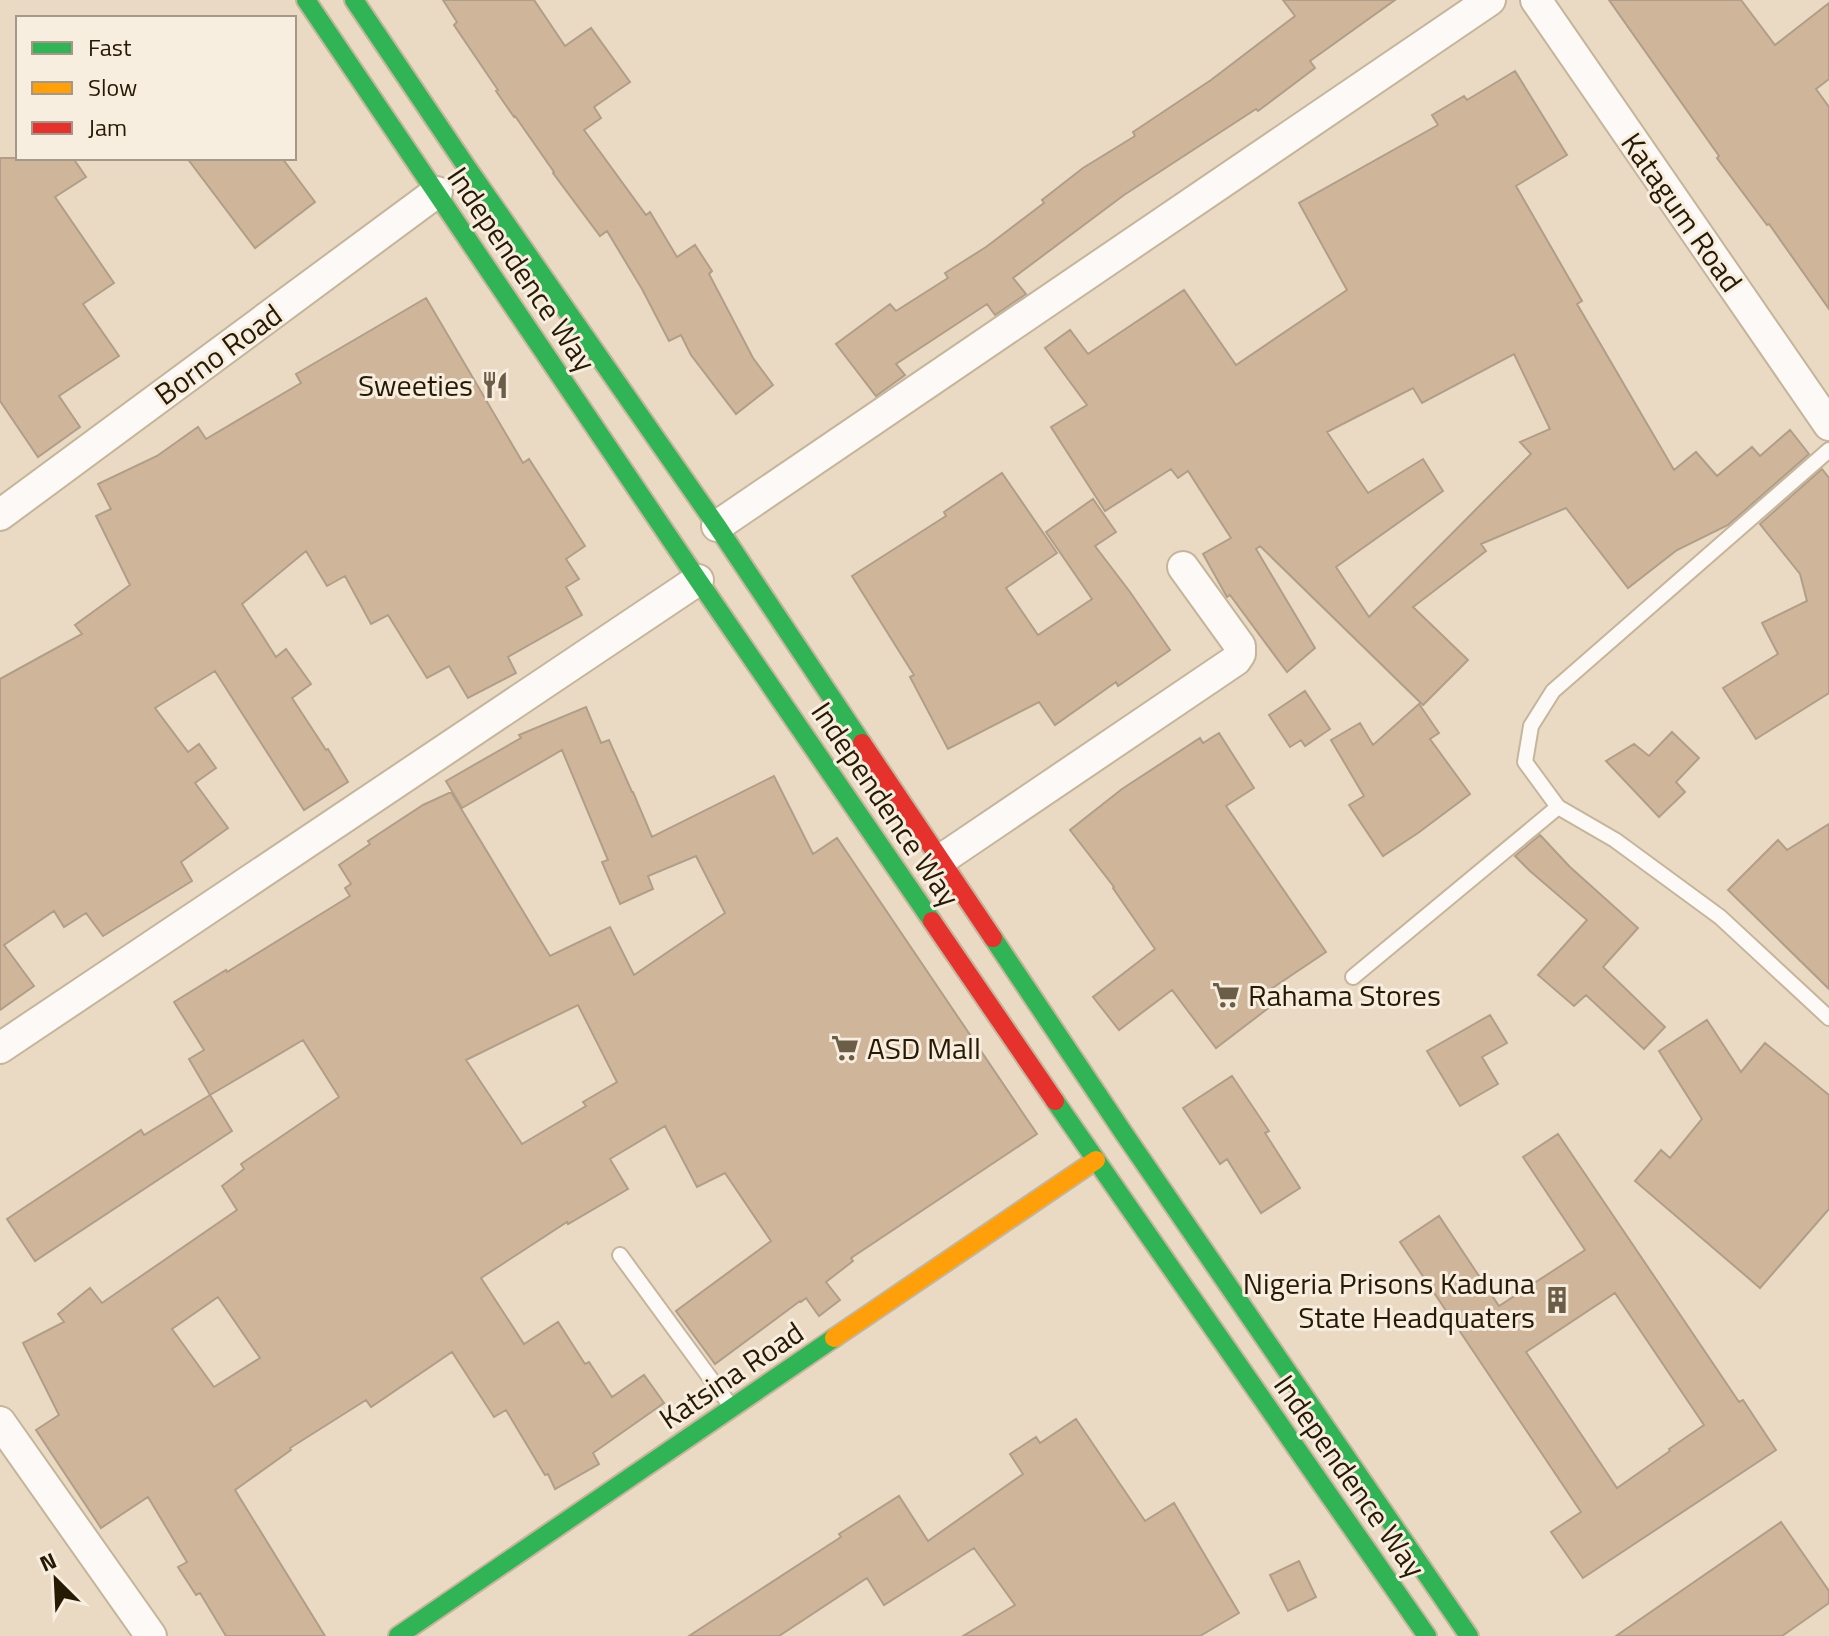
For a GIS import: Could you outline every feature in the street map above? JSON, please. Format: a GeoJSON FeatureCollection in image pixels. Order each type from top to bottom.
{"type":"FeatureCollection","features":[{"type":"Feature","properties":{"kind":"main road","name":"Independence Way"},"geometry":{"type":"LineString","coordinates":[[306,0],[698,580],[1427,1636]]}},
{"type":"Feature","properties":{"kind":"main road","name":"Independence Way"},"geometry":{"type":"LineString","coordinates":[[354,0],[717,526],[1125,1135],[1469,1636]]}},
{"type":"Feature","properties":{"kind":"main road","name":"Katsina Road"},"geometry":{"type":"LineString","coordinates":[[398,1636],[1096,1160]]}},
{"type":"Feature","properties":{"kind":"street"},"geometry":{"type":"LineString","coordinates":[[717,526],[1490,0]]}},
{"type":"Feature","properties":{"kind":"street","name":"Katagum Road"},"geometry":{"type":"LineString","coordinates":[[1536,0],[1829,425]]}},
{"type":"Feature","properties":{"kind":"street","name":"Borno Road"},"geometry":{"type":"LineString","coordinates":[[0,515],[437,192]]}},
{"type":"Feature","properties":{"kind":"street"},"geometry":{"type":"LineString","coordinates":[[942,859],[1236,660],[1240,646],[1183,567]]}},
{"type":"Feature","properties":{"kind":"street"},"geometry":{"type":"LineString","coordinates":[[0,1048],[698,580]]}},
{"type":"Feature","properties":{"kind":"street"},"geometry":{"type":"LineString","coordinates":[[0,1422],[151,1636]]}},
{"type":"Feature","properties":{"kind":"lane"},"geometry":{"type":"LineString","coordinates":[[1829,450],[1553,691],[1531,726],[1525,762],[1558,807],[1615,840],[1720,917],[1829,1018]]}},
{"type":"Feature","properties":{"kind":"lane"},"geometry":{"type":"LineString","coordinates":[[1353,977],[1558,807]]}},
{"type":"Feature","properties":{"kind":"lane"},"geometry":{"type":"LineString","coordinates":[[620,1255],[732,1408]]}},
{"type":"Feature","properties":{"kind":"building"},"geometry":{"type":"Polygon","coordinates":[[[443,0],[534,0],[565,46],[591,28],[630,82],[594,107],[601,118],[584,130],[646,215],[650,212],[677,257],[695,245],[712,271],[709,274],[753,358],[773,385],[736,414],[691,355],[681,335],[669,341],[607,231],[600,236],[553,173],[454,25],[457,22],[443,0]]]}},
{"type":"Feature","properties":{"kind":"building"},"geometry":{"type":"Polygon","coordinates":[[[1283,0],[1395,0],[1310,61],[1315,68],[1258,111],[1256,109],[1124,195],[1013,278],[1026,294],[995,315],[987,304],[896,364],[905,375],[876,396],[836,344],[890,304],[896,311],[948,278],[945,273],[986,247],[1044,203],[1042,200],[1083,168],[1135,136],[1133,132],[1211,80],[1295,16],[1283,0]]]}},
{"type":"Feature","properties":{"kind":"building"},"geometry":{"type":"Polygon","coordinates":[[[1609,0],[1741,0],[1775,45],[1829,3],[1829,79],[1816,89],[1829,107],[1829,309],[1769,224],[1717,158],[1719,156],[1609,0]]]}},
{"type":"Feature","properties":{"kind":"building"},"geometry":{"type":"Polygon","coordinates":[[[1515,71],[1567,155],[1516,186],[1582,301],[1577,304],[1674,470],[1696,452],[1717,476],[1752,447],[1760,456],[1790,430],[1809,454],[1728,525],[1677,550],[1628,588],[1566,508],[1481,544],[1486,551],[1413,607],[1468,660],[1423,705],[1260,546],[1256,549],[1315,648],[1287,672],[1230,595],[1227,597],[1203,554],[1231,538],[1188,471],[1178,478],[1171,469],[1105,511],[1051,427],[1087,405],[1045,348],[1070,330],[1088,354],[1184,290],[1236,365],[1347,290],[1299,203],[1438,125],[1432,115],[1464,96],[1467,100],[1515,71]],[[1514,354],[1422,403],[1413,388],[1327,432],[1368,493],[1423,459],[1443,491],[1336,567],[1369,617],[1531,454],[1520,442],[1550,429],[1514,354]]]}},
{"type":"Feature","properties":{"kind":"building"},"geometry":{"type":"Polygon","coordinates":[[[0,158],[74,160],[86,177],[55,197],[114,283],[83,304],[119,356],[59,396],[80,427],[38,457],[0,401],[0,158]]]}},
{"type":"Feature","properties":{"kind":"building"},"geometry":{"type":"Polygon","coordinates":[[[189,160],[284,160],[315,202],[255,248],[189,160]]]}},
{"type":"Feature","properties":{"kind":"building"},"geometry":{"type":"Polygon","coordinates":[[[426,298],[523,463],[529,459],[585,546],[566,559],[579,579],[566,587],[582,615],[508,657],[516,673],[468,698],[449,666],[427,678],[388,615],[371,624],[345,576],[327,586],[306,551],[242,604],[276,657],[286,649],[311,684],[292,698],[348,782],[304,810],[215,671],[155,708],[188,752],[199,744],[216,768],[195,783],[228,828],[181,862],[192,881],[103,936],[86,913],[64,927],[54,911],[4,945],[34,986],[0,1010],[0,679],[82,634],[75,625],[130,585],[96,516],[111,509],[98,484],[157,456],[198,427],[206,439],[301,383],[296,374],[426,298]]]}},
{"type":"Feature","properties":{"kind":"building"},"geometry":{"type":"Polygon","coordinates":[[[1822,469],[1829,478],[1829,693],[1756,739],[1723,688],[1778,654],[1762,623],[1807,601],[1800,574],[1760,524],[1822,469]]]}},
{"type":"Feature","properties":{"kind":"building"},"geometry":{"type":"Polygon","coordinates":[[[1002,473],[1057,553],[1006,588],[1038,635],[1092,599],[1046,532],[1093,499],[1116,532],[1095,546],[1170,650],[1118,686],[1116,682],[1055,725],[1039,702],[948,749],[910,677],[914,675],[852,576],[946,516],[944,512],[1002,473]]]}},
{"type":"Feature","properties":{"kind":"building"},"geometry":{"type":"Polygon","coordinates":[[[1305,691],[1330,729],[1305,746],[1301,740],[1290,747],[1269,715],[1305,691]]]}},
{"type":"Feature","properties":{"kind":"building"},"geometry":{"type":"Polygon","coordinates":[[[1419,704],[1439,733],[1430,739],[1470,794],[1383,856],[1349,805],[1364,796],[1331,740],[1360,723],[1373,745],[1419,704]]]}},
{"type":"Feature","properties":{"kind":"building"},"geometry":{"type":"Polygon","coordinates":[[[586,707],[601,743],[609,740],[652,837],[774,776],[813,854],[837,838],[1037,1134],[851,1258],[853,1261],[826,1282],[840,1300],[819,1316],[806,1298],[715,1364],[676,1311],[771,1241],[725,1173],[697,1187],[665,1126],[610,1159],[628,1189],[567,1222],[481,1278],[524,1344],[558,1322],[585,1364],[589,1362],[612,1397],[644,1375],[664,1403],[593,1453],[599,1464],[555,1489],[506,1410],[494,1417],[452,1352],[371,1407],[366,1400],[290,1448],[235,1490],[325,1636],[226,1636],[200,1593],[196,1595],[178,1567],[187,1562],[148,1497],[101,1528],[36,1430],[59,1415],[23,1343],[64,1322],[58,1314],[90,1288],[102,1303],[237,1210],[222,1186],[244,1169],[241,1164],[339,1097],[303,1040],[210,1095],[189,1059],[204,1050],[174,1002],[350,896],[345,888],[351,884],[339,865],[370,844],[368,841],[423,805],[451,792],[550,956],[610,927],[634,975],[725,913],[696,856],[648,876],[653,889],[620,904],[602,862],[608,860],[562,750],[462,808],[446,781],[521,738],[519,735],[586,707]],[[578,1005],[466,1060],[522,1144],[586,1106],[583,1102],[617,1082],[578,1005]],[[218,1297],[172,1329],[214,1387],[260,1358],[218,1297]]]}},
{"type":"Feature","properties":{"kind":"building"},"geometry":{"type":"Polygon","coordinates":[[[1672,732],[1699,758],[1676,782],[1685,792],[1659,817],[1606,761],[1634,744],[1649,756],[1672,732]]]}},
{"type":"Feature","properties":{"kind":"building"},"geometry":{"type":"Polygon","coordinates":[[[1219,733],[1254,788],[1226,806],[1326,952],[1271,989],[1279,1000],[1216,1048],[1172,990],[1119,1030],[1093,997],[1155,949],[1114,887],[1070,830],[1122,789],[1200,738],[1203,743],[1219,733]]]}},
{"type":"Feature","properties":{"kind":"building"},"geometry":{"type":"Polygon","coordinates":[[[1829,824],[1829,989],[1728,890],[1778,840],[1787,850],[1829,824]]]}},
{"type":"Feature","properties":{"kind":"building"},"geometry":{"type":"Polygon","coordinates":[[[1540,835],[1570,867],[1638,928],[1603,967],[1665,1027],[1644,1049],[1586,995],[1574,1006],[1538,975],[1587,920],[1515,856],[1540,835]]]}},
{"type":"Feature","properties":{"kind":"building"},"geometry":{"type":"Polygon","coordinates":[[[1490,1015],[1507,1043],[1482,1057],[1498,1084],[1460,1106],[1427,1051],[1490,1015]]]}},
{"type":"Feature","properties":{"kind":"building"},"geometry":{"type":"Polygon","coordinates":[[[1707,1020],[1741,1072],[1765,1043],[1829,1095],[1829,1209],[1760,1288],[1635,1181],[1661,1150],[1670,1158],[1702,1119],[1659,1051],[1707,1020]]]}},
{"type":"Feature","properties":{"kind":"building"},"geometry":{"type":"Polygon","coordinates":[[[1232,1076],[1269,1131],[1265,1133],[1300,1188],[1261,1213],[1227,1159],[1220,1164],[1183,1108],[1232,1076]]]}},
{"type":"Feature","properties":{"kind":"building"},"geometry":{"type":"Polygon","coordinates":[[[210,1095],[232,1131],[35,1261],[7,1219],[141,1130],[144,1135],[210,1095]]]}},
{"type":"Feature","properties":{"kind":"building","name":"Nigeria Prisons Kaduna State Headquaters"},"geometry":{"type":"Polygon","coordinates":[[[1558,1134],[1739,1402],[1743,1400],[1776,1450],[1583,1578],[1551,1532],[1581,1512],[1400,1242],[1439,1216],[1499,1306],[1585,1250],[1523,1157],[1558,1134]],[[1615,1293],[1526,1352],[1617,1488],[1704,1425],[1615,1293]]]}},
{"type":"Feature","properties":{"kind":"building"},"geometry":{"type":"Polygon","coordinates":[[[1076,1419],[1145,1521],[1174,1503],[1239,1613],[1200,1636],[963,1636],[1015,1605],[974,1548],[884,1605],[867,1578],[779,1636],[689,1636],[899,1496],[928,1541],[1023,1474],[1010,1454],[1036,1437],[1040,1443],[1076,1419]]]}},
{"type":"Feature","properties":{"kind":"building"},"geometry":{"type":"Polygon","coordinates":[[[1781,1522],[1829,1591],[1829,1603],[1782,1636],[1616,1636],[1781,1522]]]}},
{"type":"Feature","properties":{"kind":"building"},"geometry":{"type":"Polygon","coordinates":[[[1299,1561],[1316,1597],[1288,1611],[1270,1575],[1299,1561]]]}},
{"type":"Feature","properties":{"kind":"traffic: fast"},"geometry":{"type":"LineString","coordinates":[[306,0],[932,921]]}},
{"type":"Feature","properties":{"kind":"traffic: fast"},"geometry":{"type":"LineString","coordinates":[[354,0],[717,526],[862,743]]}},
{"type":"Feature","properties":{"kind":"traffic: fast"},"geometry":{"type":"LineString","coordinates":[[993,938],[1469,1636]]}},
{"type":"Feature","properties":{"kind":"traffic: fast"},"geometry":{"type":"LineString","coordinates":[[1055,1101],[1427,1636]]}},
{"type":"Feature","properties":{"kind":"traffic: fast"},"geometry":{"type":"LineString","coordinates":[[398,1636],[834,1338]]}},
{"type":"Feature","properties":{"kind":"traffic: slow"},"geometry":{"type":"LineString","coordinates":[[834,1338],[1096,1160]]}},
{"type":"Feature","properties":{"kind":"traffic: jam"},"geometry":{"type":"LineString","coordinates":[[862,743],[993,938]]}},
{"type":"Feature","properties":{"kind":"traffic: jam"},"geometry":{"type":"LineString","coordinates":[[932,921],[1055,1101]]}},
{"type":"Feature","properties":{"kind":"place","name":"Sweeties"},"geometry":{"type":"Point","coordinates":[495,385]}},
{"type":"Feature","properties":{"kind":"place","name":"Rahama Stores"},"geometry":{"type":"Point","coordinates":[1226,995]}},
{"type":"Feature","properties":{"kind":"place","name":"ASD Mall"},"geometry":{"type":"Point","coordinates":[845,1048]}},
{"type":"Feature","properties":{"kind":"place","name":"Nigeria Prisons Kaduna State Headquaters"},"geometry":{"type":"Point","coordinates":[1557,1300]}}]}
